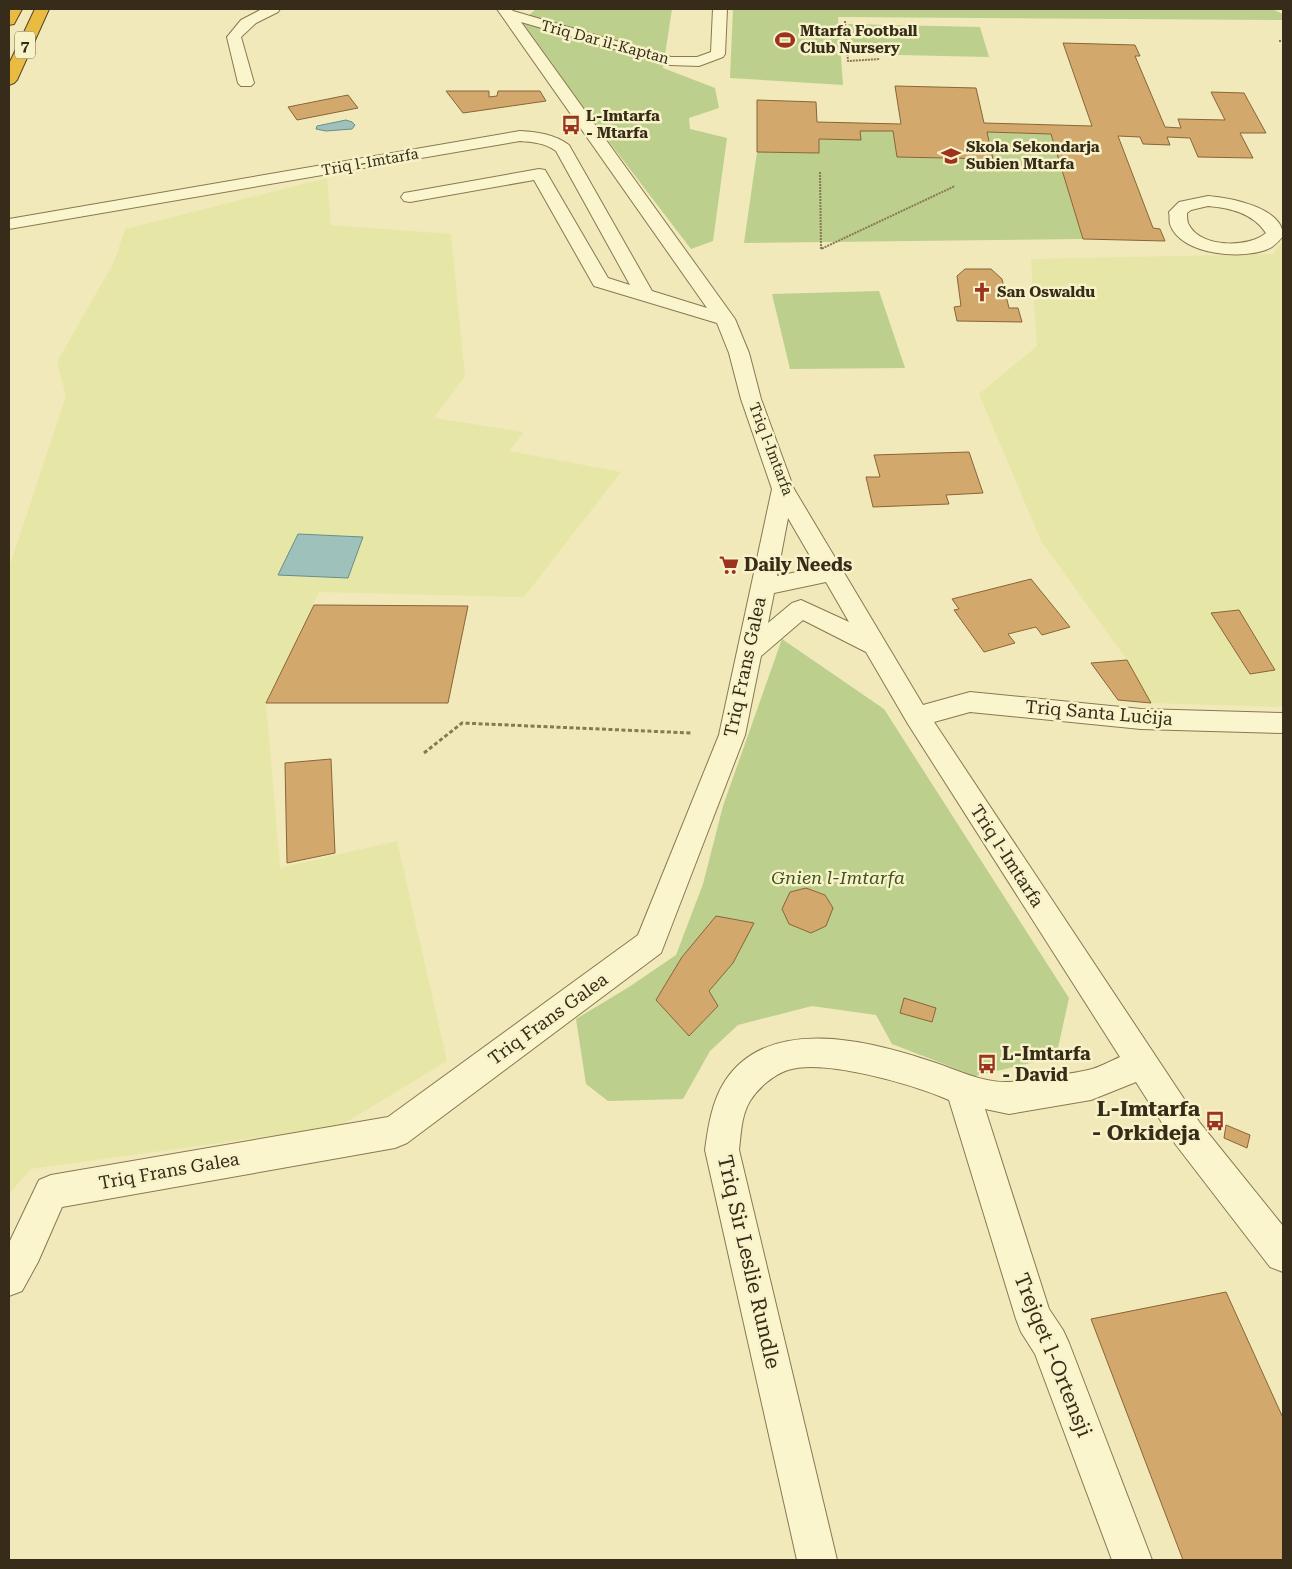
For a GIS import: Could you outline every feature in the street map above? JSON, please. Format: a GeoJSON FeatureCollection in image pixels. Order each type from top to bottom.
{"type":"FeatureCollection","features":[{"type":"Feature","properties":{"kind":"highway","name":"7"},"geometry":{"type":"LineString","coordinates":[[9,21],[15,9]]}},
{"type":"Feature","properties":{"kind":"highway","name":"7"},"geometry":{"type":"LineString","coordinates":[[9,80],[42,9]]}},
{"type":"Feature","properties":{"kind":"street"},"geometry":{"type":"LineString","coordinates":[[246,83],[234,37],[242,26],[255,16],[273,9]]}},
{"type":"Feature","properties":{"kind":"street","name":"Triq Dar il-Kaptan"},"geometry":{"type":"LineString","coordinates":[[505,12],[670,60],[699,62],[718,54],[720,9]]}},
{"type":"Feature","properties":{"kind":"street","name":"Triq l-Imtarfa"},"geometry":{"type":"LineString","coordinates":[[505,12],[725,319],[740,353],[751,399],[783,489],[917,717],[1188,1134],[1283,1254]]}},
{"type":"Feature","properties":{"kind":"street","name":"Triq l-Imtarfa"},"geometry":{"type":"LineString","coordinates":[[9,224],[510,138],[534,136],[557,143],[563,148],[645,295]]}},
{"type":"Feature","properties":{"kind":"street"},"geometry":{"type":"LineString","coordinates":[[410,197],[539,174],[601,282],[725,319]]}},
{"type":"Feature","properties":{"kind":"street"},"geometry":{"type":"LineString","coordinates":[[1208,201],[1231,204],[1252,211],[1266,220],[1276,234],[1265,244],[1248,249],[1220,249],[1195,239],[1184,232],[1178,224],[1178,212],[1185,206],[1208,201]]}},
{"type":"Feature","properties":{"kind":"street","name":"Triq Frans Galea"},"geometry":{"type":"LineString","coordinates":[[17,1264],[51,1192],[394,1132],[650,944],[732,735],[783,489]]}},
{"type":"Feature","properties":{"kind":"street"},"geometry":{"type":"LineString","coordinates":[[762,586],[832,573]]}},
{"type":"Feature","properties":{"kind":"street"},"geometry":{"type":"LineString","coordinates":[[748,653],[801,609],[876,646]]}},
{"type":"Feature","properties":{"kind":"street","name":"Triq Santa Luċija"},"geometry":{"type":"LineString","coordinates":[[917,717],[970,702],[1141,719],[1283,723]]}},
{"type":"Feature","properties":{"kind":"street","name":"Triq Sir Leslie Rundle"},"geometry":{"type":"LineString","coordinates":[[817,1560],[722,1150],[726,1121],[737,1092],[758,1069],[785,1055],[816,1053],[853,1056],[932,1077],[962,1090],[1009,1098],[1091,1085],[1142,1063]]}},
{"type":"Feature","properties":{"kind":"street","name":"Trejqet l-Ortensji"},"geometry":{"type":"LineString","coordinates":[[962,1090],[1034,1319],[1050,1343],[1132,1560]]}},
{"type":"Feature","properties":{"kind":"path"},"geometry":{"type":"LineString","coordinates":[[845,21],[848,61],[880,59]]}},
{"type":"Feature","properties":{"kind":"path"},"geometry":{"type":"LineString","coordinates":[[820,172],[821,249],[955,186]]}},
{"type":"Feature","properties":{"kind":"path"},"geometry":{"type":"LineString","coordinates":[[424,753],[462,723],[732,735]]}},
{"type":"Feature","properties":{"kind":"green space"},"geometry":{"type":"Polygon","coordinates":[[[536,9],[672,9],[663,68],[715,88],[719,108],[689,118],[690,129],[727,138],[713,241],[691,249],[519,24],[536,9]]]}},
{"type":"Feature","properties":{"kind":"green space","name":"Mtarfa Football Club Nursery"},"geometry":{"type":"Polygon","coordinates":[[[733,9],[1272,9],[1283,14],[1283,20],[838,17],[843,85],[730,78],[733,9]]]}},
{"type":"Feature","properties":{"kind":"green space"},"geometry":{"type":"Polygon","coordinates":[[[848,24],[980,27],[989,57],[853,54],[848,24]]]}},
{"type":"Feature","properties":{"kind":"green space"},"geometry":{"type":"Polygon","coordinates":[[[860,131],[893,131],[897,157],[992,159],[987,132],[1051,134],[1083,239],[744,243],[757,152],[819,153],[819,139],[860,131]]]}},
{"type":"Feature","properties":{"kind":"green space"},"geometry":{"type":"Polygon","coordinates":[[[327,178],[331,225],[451,234],[465,376],[434,418],[524,432],[509,451],[621,472],[524,597],[319,592],[266,703],[280,868],[397,841],[447,1061],[340,1126],[31,1169],[9,1194],[9,568],[66,396],[57,362],[114,262],[125,229],[327,178]]]}},
{"type":"Feature","properties":{"kind":"green space"},"geometry":{"type":"Polygon","coordinates":[[[1283,241],[1283,707],[1151,703],[1127,660],[1041,541],[979,394],[1037,346],[1031,259],[1273,254],[1283,241]]]}},
{"type":"Feature","properties":{"kind":"green space"},"geometry":{"type":"Polygon","coordinates":[[[879,291],[905,368],[790,369],[772,294],[879,291]]]}},
{"type":"Feature","properties":{"kind":"green space","name":"Gnien l-Imtarfa"},"geometry":{"type":"Polygon","coordinates":[[[782,639],[884,709],[1069,998],[1056,1057],[975,1076],[892,1044],[876,1015],[812,1006],[738,1025],[710,1051],[683,1099],[608,1101],[586,1084],[576,1019],[629,987],[676,955],[703,884],[723,806],[782,639]]]}},
{"type":"Feature","properties":{"kind":"water"},"geometry":{"type":"Polygon","coordinates":[[[346,120],[355,125],[352,129],[326,131],[316,129],[317,126],[346,120]]]}},
{"type":"Feature","properties":{"kind":"water"},"geometry":{"type":"Polygon","coordinates":[[[298,534],[363,537],[348,578],[278,575],[298,534]]]}},
{"type":"Feature","properties":{"kind":"building"},"geometry":{"type":"Polygon","coordinates":[[[1063,43],[1135,45],[1140,56],[1135,56],[1165,127],[1181,128],[1178,119],[1225,120],[1211,92],[1244,93],[1266,133],[1240,133],[1253,158],[1198,157],[1190,138],[1167,137],[1170,145],[1143,144],[1140,137],[1118,136],[1153,228],[1160,229],[1165,241],[1083,239],[1051,134],[987,132],[993,159],[897,157],[893,131],[860,131],[861,140],[819,139],[819,153],[757,152],[757,100],[816,102],[817,122],[901,124],[895,86],[976,88],[984,123],[1092,126],[1063,43]]]}},
{"type":"Feature","properties":{"kind":"building"},"geometry":{"type":"Polygon","coordinates":[[[446,91],[489,91],[489,97],[497,96],[498,91],[540,91],[546,101],[463,113],[446,91]]]}},
{"type":"Feature","properties":{"kind":"building"},"geometry":{"type":"Polygon","coordinates":[[[348,95],[358,108],[297,120],[288,107],[348,95]]]}},
{"type":"Feature","properties":{"kind":"building","name":"San Oswaldu"},"geometry":{"type":"Polygon","coordinates":[[[965,269],[991,269],[1002,279],[1009,308],[1018,308],[1022,322],[957,321],[954,307],[961,306],[957,276],[965,269]]]}},
{"type":"Feature","properties":{"kind":"building"},"geometry":{"type":"Polygon","coordinates":[[[969,452],[983,493],[946,495],[949,504],[873,507],[866,477],[880,477],[874,455],[969,452]]]}},
{"type":"Feature","properties":{"kind":"building"},"geometry":{"type":"Polygon","coordinates":[[[1031,579],[1070,627],[1042,635],[1036,627],[1008,634],[1015,643],[984,652],[954,610],[959,609],[952,599],[1031,579]]]}},
{"type":"Feature","properties":{"kind":"building"},"geometry":{"type":"Polygon","coordinates":[[[314,605],[468,606],[448,703],[266,703],[314,605]]]}},
{"type":"Feature","properties":{"kind":"building"},"geometry":{"type":"Polygon","coordinates":[[[1239,610],[1275,670],[1250,674],[1211,613],[1239,610]]]}},
{"type":"Feature","properties":{"kind":"building"},"geometry":{"type":"Polygon","coordinates":[[[1127,660],[1151,703],[1118,700],[1091,663],[1127,660]]]}},
{"type":"Feature","properties":{"kind":"building"},"geometry":{"type":"Polygon","coordinates":[[[331,759],[335,853],[287,863],[285,763],[331,759]]]}},
{"type":"Feature","properties":{"kind":"building"},"geometry":{"type":"Polygon","coordinates":[[[806,888],[825,895],[833,908],[826,926],[811,933],[789,924],[782,909],[790,892],[806,888]]]}},
{"type":"Feature","properties":{"kind":"building"},"geometry":{"type":"Polygon","coordinates":[[[716,916],[754,923],[733,963],[709,991],[718,1006],[689,1036],[656,1000],[682,957],[716,916]]]}},
{"type":"Feature","properties":{"kind":"building"},"geometry":{"type":"Polygon","coordinates":[[[904,998],[936,1008],[932,1022],[900,1013],[904,998]]]}},
{"type":"Feature","properties":{"kind":"building"},"geometry":{"type":"Polygon","coordinates":[[[1226,1125],[1250,1135],[1247,1148],[1224,1138],[1226,1125]]]}},
{"type":"Feature","properties":{"kind":"building"},"geometry":{"type":"Polygon","coordinates":[[[1226,1292],[1283,1418],[1283,1560],[1183,1560],[1091,1319],[1226,1292]]]}},
{"type":"Feature","properties":{"kind":"place","name":"Mtarfa Football Club Nursery"},"geometry":{"type":"Point","coordinates":[785,40]}},
{"type":"Feature","properties":{"kind":"place","name":"L-Imtarfa - Mtarfa"},"geometry":{"type":"Point","coordinates":[571,125]}},
{"type":"Feature","properties":{"kind":"place","name":"Skola Sekondarja Subien Mtarfa"},"geometry":{"type":"Point","coordinates":[951,156]}},
{"type":"Feature","properties":{"kind":"place","name":"San Oswaldu"},"geometry":{"type":"Point","coordinates":[982,292]}},
{"type":"Feature","properties":{"kind":"place","name":"Daily Needs"},"geometry":{"type":"Point","coordinates":[729,565]}},
{"type":"Feature","properties":{"kind":"place","name":"L-Imtarfa - David"},"geometry":{"type":"Point","coordinates":[987,1064]}},
{"type":"Feature","properties":{"kind":"place","name":"L-Imtarfa - Orkideja"},"geometry":{"type":"Point","coordinates":[1215,1121]}}]}
